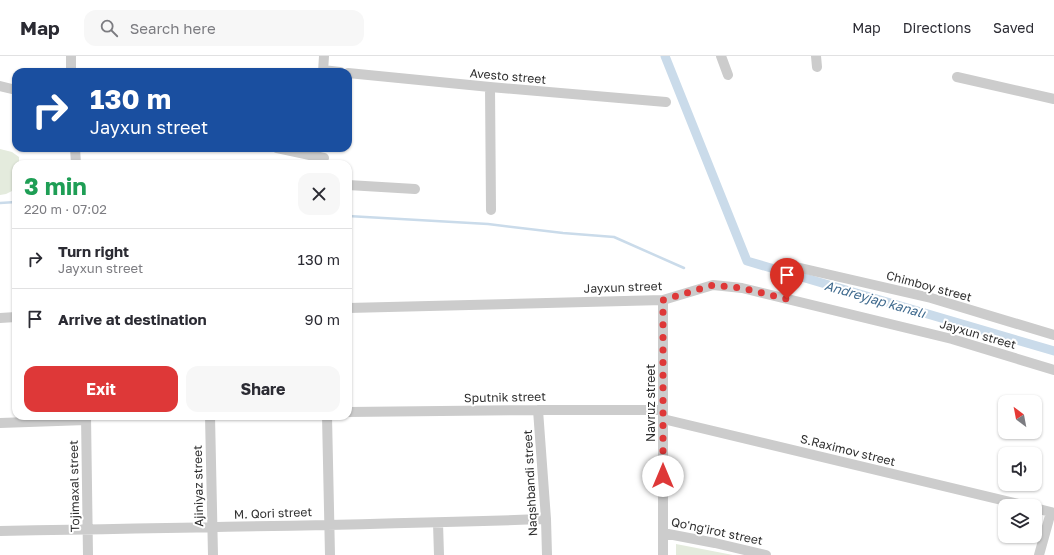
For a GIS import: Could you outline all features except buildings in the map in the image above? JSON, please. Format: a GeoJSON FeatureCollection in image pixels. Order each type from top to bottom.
{"type":"FeatureCollection","features":[{"type":"Feature","properties":{"kind":"street"},"geometry":{"type":"LineString","coordinates":[[71,56],[71,68]]}},
{"type":"Feature","properties":{"kind":"street"},"geometry":{"type":"LineString","coordinates":[[322,68],[324,56]]}},
{"type":"Feature","properties":{"kind":"street"},"geometry":{"type":"LineString","coordinates":[[721,56],[728,75]]}},
{"type":"Feature","properties":{"kind":"street"},"geometry":{"type":"LineString","coordinates":[[816,56],[817,66]]}},
{"type":"Feature","properties":{"kind":"street","name":"Avesto street"},"geometry":{"type":"LineString","coordinates":[[352,73],[666,102]]}},
{"type":"Feature","properties":{"kind":"street"},"geometry":{"type":"LineString","coordinates":[[957,77],[1054,99]]}},
{"type":"Feature","properties":{"kind":"street"},"geometry":{"type":"LineString","coordinates":[[0,86],[12,89]]}},
{"type":"Feature","properties":{"kind":"street"},"geometry":{"type":"LineString","coordinates":[[490,87],[491,210]]}},
{"type":"Feature","properties":{"kind":"street"},"geometry":{"type":"LineString","coordinates":[[298,152],[324,157]]}},
{"type":"Feature","properties":{"kind":"street"},"geometry":{"type":"LineString","coordinates":[[352,185],[415,189]]}},
{"type":"Feature","properties":{"kind":"street","name":"Chimboy street"},"geometry":{"type":"LineString","coordinates":[[796,267],[931,298],[1054,335]]}},
{"type":"Feature","properties":{"kind":"street","name":"Jayxun street"},"geometry":{"type":"LineString","coordinates":[[352,308],[663,300],[713,285],[742,288],[952,339],[1054,370]]}},
{"type":"Feature","properties":{"kind":"street","name":"Navruz street"},"geometry":{"type":"LineString","coordinates":[[663,300],[663,555]]}},
{"type":"Feature","properties":{"kind":"street"},"geometry":{"type":"LineString","coordinates":[[0,318],[12,317]]}},
{"type":"Feature","properties":{"kind":"street","name":"Sputnik street"},"geometry":{"type":"LineString","coordinates":[[352,412],[538,410],[663,414]]}},
{"type":"Feature","properties":{"kind":"street","name":"Naqshbandi street"},"geometry":{"type":"LineString","coordinates":[[538,410],[546,519],[547,555]]}},
{"type":"Feature","properties":{"kind":"street","name":"S.Raximov street"},"geometry":{"type":"LineString","coordinates":[[663,414],[999,499]]}},
{"type":"Feature","properties":{"kind":"street"},"geometry":{"type":"LineString","coordinates":[[0,423],[52,420]]}},
{"type":"Feature","properties":{"kind":"street","name":"Tojimaxal street"},"geometry":{"type":"LineString","coordinates":[[86,420],[88,555]]}},
{"type":"Feature","properties":{"kind":"street","name":"Ajiniyaz street"},"geometry":{"type":"LineString","coordinates":[[210,420],[213,555]]}},
{"type":"Feature","properties":{"kind":"street"},"geometry":{"type":"LineString","coordinates":[[326,420],[330,555]]}},
{"type":"Feature","properties":{"kind":"street"},"geometry":{"type":"LineString","coordinates":[[1039,555],[1052,512],[1042,510]]}},
{"type":"Feature","properties":{"kind":"street","name":"M. Qori street"},"geometry":{"type":"LineString","coordinates":[[0,531],[212,528],[546,519]]}},
{"type":"Feature","properties":{"kind":"street"},"geometry":{"type":"LineString","coordinates":[[438,523],[439,555]]}},
{"type":"Feature","properties":{"kind":"street","name":"Qo'ng'irot street"},"geometry":{"type":"LineString","coordinates":[[663,533],[766,555]]}},
{"type":"Feature","properties":{"kind":"shaded area"},"geometry":{"type":"Polygon","coordinates":[[[0,149],[12,152],[19,157],[19,160],[12,160],[12,191],[0,195],[0,149]]]}},
{"type":"Feature","properties":{"kind":"shaded area"},"geometry":{"type":"Polygon","coordinates":[[[676,544],[733,555],[676,555],[676,544]]]}},
{"type":"Feature","properties":{"kind":"waterway","name":"Andreyjap kanalı"},"geometry":{"type":"LineString","coordinates":[[665,56],[747,261],[1054,351]]}},
{"type":"Feature","properties":{"kind":"waterway"},"geometry":{"type":"LineString","coordinates":[[0,203],[12,202]]}},
{"type":"Feature","properties":{"kind":"waterway"},"geometry":{"type":"LineString","coordinates":[[352,216],[488,224],[563,233],[614,237],[684,268]]}},
{"type":"Feature","properties":{"kind":"route"},"geometry":{"type":"LineString","coordinates":[[663,476],[663,300],[713,285],[742,288],[787,299]]}}]}
